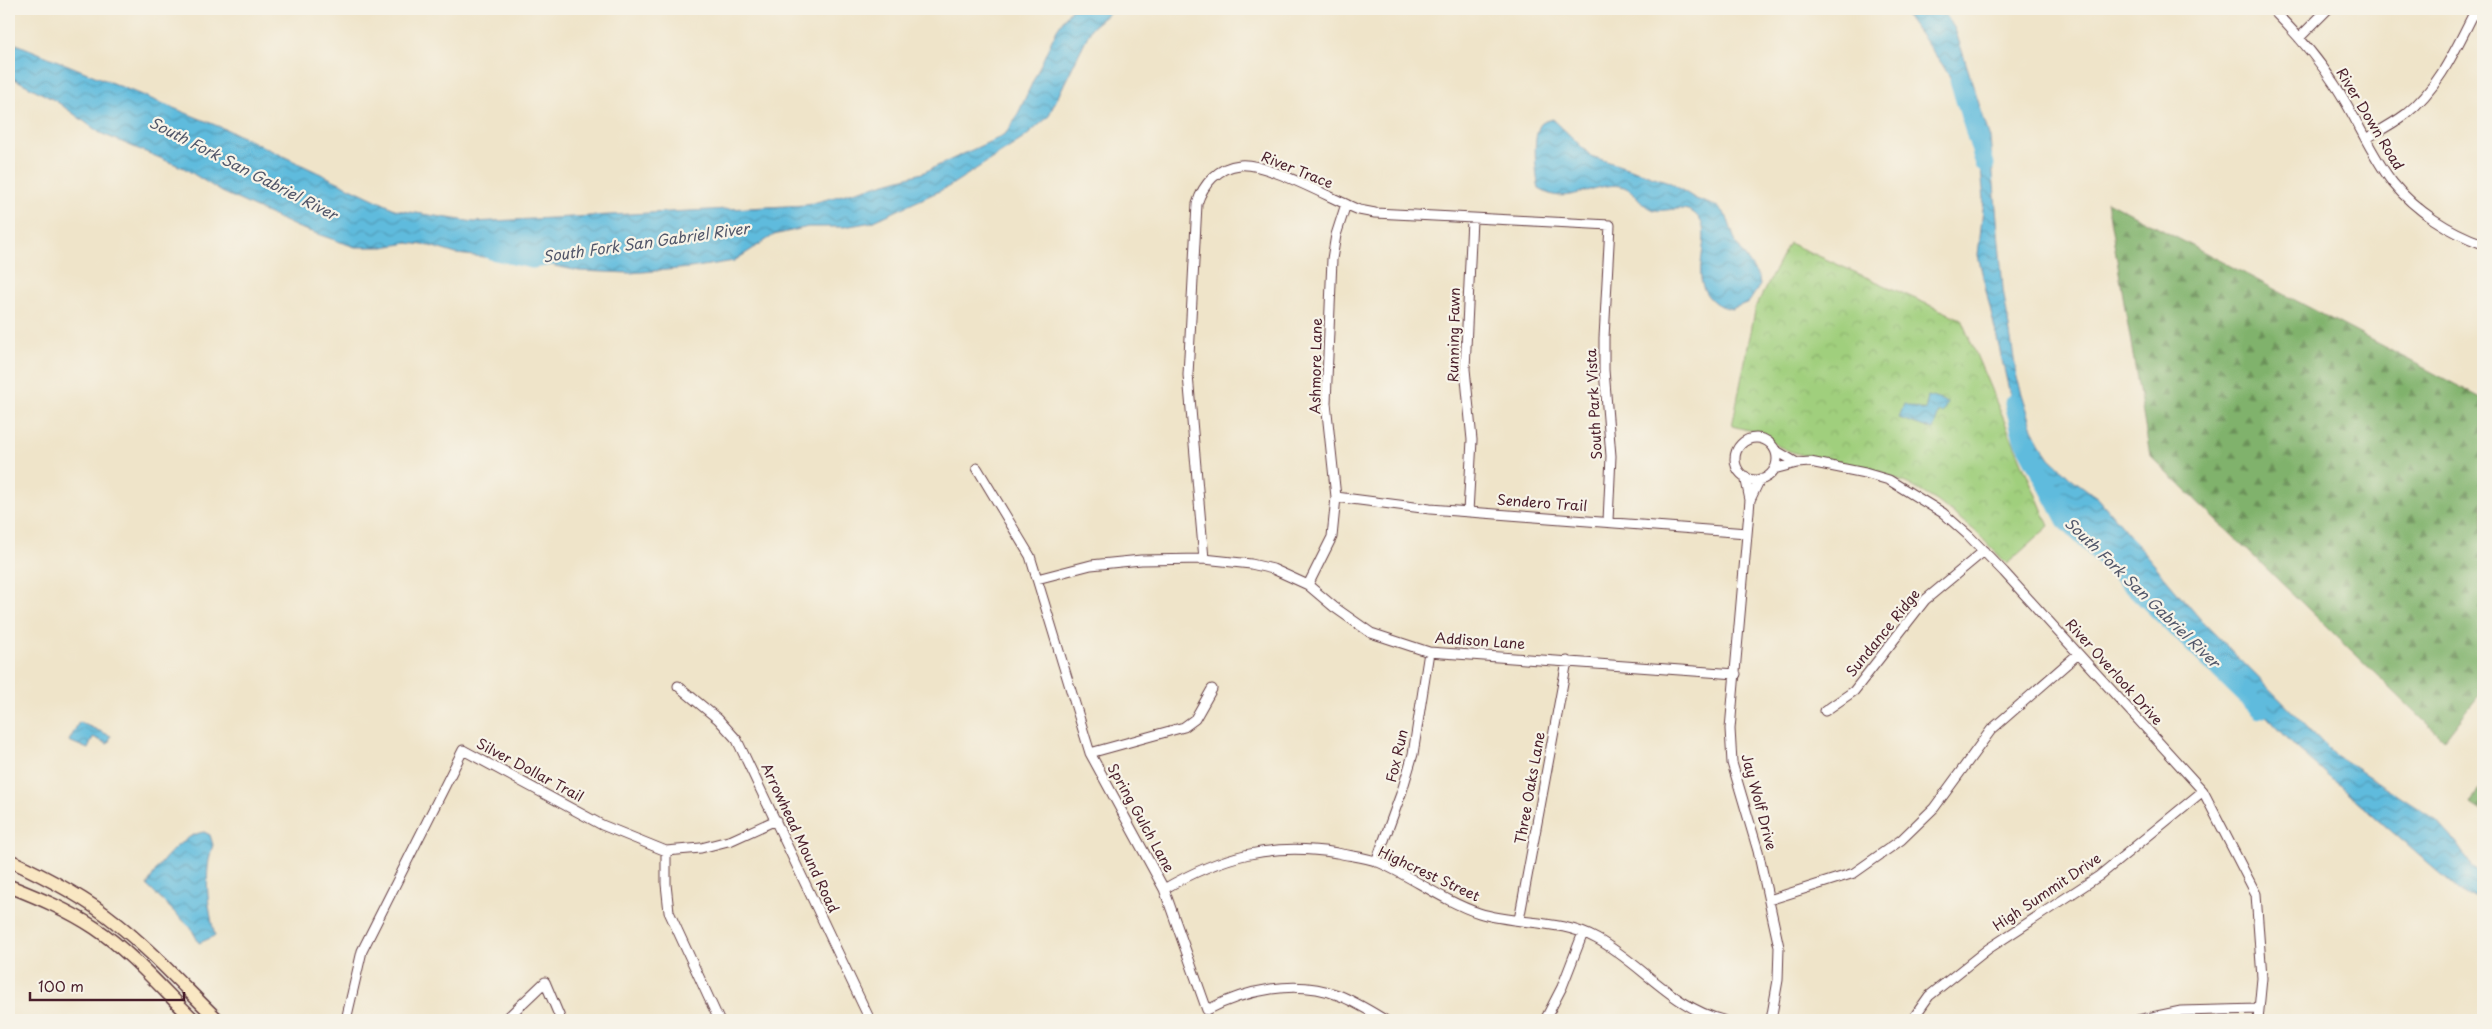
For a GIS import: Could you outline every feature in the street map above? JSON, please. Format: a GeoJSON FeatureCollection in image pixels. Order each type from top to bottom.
{"type":"FeatureCollection","features":[{"type":"Feature","properties":{"kind":"street","name":"River Down Road"},"geometry":{"type":"LineString","coordinates":[[2272,9],[2299,38],[2335,84],[2393,183],[2409,199],[2450,230],[2483,244]]}},
{"type":"Feature","properties":{"kind":"street"},"geometry":{"type":"LineString","coordinates":[[2299,38],[2328,9]]}},
{"type":"Feature","properties":{"kind":"street"},"geometry":{"type":"LineString","coordinates":[[2367,138],[2393,124],[2419,103],[2448,62],[2476,9]]}},
{"type":"Feature","properties":{"kind":"street","name":"River Trace"},"geometry":{"type":"LineString","coordinates":[[1204,559],[1188,375],[1197,204],[1207,182],[1223,170],[1246,165],[1275,173],[1346,204],[1375,213],[1610,225]]}},
{"type":"Feature","properties":{"kind":"street","name":"Ashmore Lane"},"geometry":{"type":"LineString","coordinates":[[1308,585],[1332,537],[1336,497],[1326,395],[1332,259],[1336,235],[1346,204]]}},
{"type":"Feature","properties":{"kind":"street","name":"Running Fawn"},"geometry":{"type":"LineString","coordinates":[[1468,512],[1472,440],[1465,369],[1472,219]]}},
{"type":"Feature","properties":{"kind":"street","name":"South Park Vista"},"geometry":{"type":"LineString","coordinates":[[1608,521],[1611,456],[1604,370],[1604,338],[1610,225]]}},
{"type":"Feature","properties":{"kind":"street"},"geometry":{"type":"LineString","coordinates":[[1775,450],[1776,463],[1774,469],[1768,475],[1760,479],[1745,476],[1740,472],[1735,460],[1735,454],[1742,443],[1754,438],[1766,440],[1775,450],[1797,463]]}},
{"type":"Feature","properties":{"kind":"street","name":"River Overlook Drive"},"geometry":{"type":"LineString","coordinates":[[1797,463],[1810,462],[1889,480],[1943,513],[1984,551],[2203,791],[2256,894],[2262,978],[2258,1020]]}},
{"type":"Feature","properties":{"kind":"street"},"geometry":{"type":"LineString","coordinates":[[1774,469],[1797,463]]}},
{"type":"Feature","properties":{"kind":"street","name":"Spring Gulch Lane"},"geometry":{"type":"LineString","coordinates":[[977,468],[1020,536],[1037,579],[1090,753],[1164,889],[1207,1010],[1225,1000],[1257,991],[1279,988],[1310,989],[1337,994],[1385,1020]]}},
{"type":"Feature","properties":{"kind":"street","name":"Jay Wolf Drive"},"geometry":{"type":"LineString","coordinates":[[1745,476],[1750,500],[1730,729],[1732,763],[1758,851],[1779,947],[1778,980],[1771,1020]]}},
{"type":"Feature","properties":{"kind":"street","name":"Jay Wolf Drive"},"geometry":{"type":"LineString","coordinates":[[1750,500],[1760,479]]}},
{"type":"Feature","properties":{"kind":"street","name":"Sendero Trail"},"geometry":{"type":"LineString","coordinates":[[1336,497],[1468,512],[1747,532]]}},
{"type":"Feature","properties":{"kind":"street","name":"Sundance Ridge"},"geometry":{"type":"LineString","coordinates":[[1825,711],[1854,691],[1925,600],[1984,551]]}},
{"type":"Feature","properties":{"kind":"street","name":"Addison Lane"},"geometry":{"type":"LineString","coordinates":[[1037,579],[1091,565],[1141,560],[1204,559],[1273,569],[1308,585],[1334,607],[1371,633],[1429,652],[1736,674]]}},
{"type":"Feature","properties":{"kind":"street","name":"Fox Run"},"geometry":{"type":"LineString","coordinates":[[1376,862],[1402,792],[1413,754],[1429,652]]}},
{"type":"Feature","properties":{"kind":"street"},"geometry":{"type":"LineString","coordinates":[[1769,900],[1854,874],[1901,840],[1934,808],[1991,730],[2078,654]]}},
{"type":"Feature","properties":{"kind":"street","name":"Three Oaks Lane"},"geometry":{"type":"LineString","coordinates":[[1520,920],[1567,661]]}},
{"type":"Feature","properties":{"kind":"street","name":"Arrowhead Mound Road"},"geometry":{"type":"LineString","coordinates":[[678,686],[718,719],[737,740],[870,1020]]}},
{"type":"Feature","properties":{"kind":"street"},"geometry":{"type":"LineString","coordinates":[[1090,753],[1184,726],[1195,719],[1212,689]]}},
{"type":"Feature","properties":{"kind":"street","name":"Silver Dollar Trail"},"geometry":{"type":"LineString","coordinates":[[346,1020],[362,951],[463,750],[602,825],[666,851],[701,848],[732,840],[776,820]]}},
{"type":"Feature","properties":{"kind":"street","name":"High Summit Drive"},"geometry":{"type":"LineString","coordinates":[[1912,1020],[1929,996],[1988,949],[2099,876],[2203,791]]}},
{"type":"Feature","properties":{"kind":"street","name":"Highcrest Street"},"geometry":{"type":"LineString","coordinates":[[1164,889],[1199,869],[1252,852],[1300,849],[1320,850],[1376,862],[1458,905],[1480,913],[1546,923],[1583,933],[1620,953],[1684,1005],[1706,1016],[1723,1020]]}},
{"type":"Feature","properties":{"kind":"street"},"geometry":{"type":"LineString","coordinates":[[666,851],[666,884],[669,912],[720,1020]]}},
{"type":"Feature","properties":{"kind":"street"},"geometry":{"type":"LineString","coordinates":[[9,860],[72,892],[114,921],[136,939],[218,1020]]}},
{"type":"Feature","properties":{"kind":"street"},"geometry":{"type":"LineString","coordinates":[[26,868],[12,887],[52,904],[97,929],[120,948],[194,1020]]}},
{"type":"Feature","properties":{"kind":"street"},"geometry":{"type":"LineString","coordinates":[[1545,1020],[1562,987],[1583,933]]}},
{"type":"Feature","properties":{"kind":"street"},"geometry":{"type":"LineString","coordinates":[[505,1020],[545,982],[561,1020]]}},
{"type":"Feature","properties":{"kind":"street"},"geometry":{"type":"LineString","coordinates":[[2138,1020],[2181,1011],[2259,1009]]}},
{"type":"Feature","properties":{"kind":"green space"},"geometry":{"type":"Polygon","coordinates":[[[2107,201],[2483,399],[2483,690],[2444,740],[2150,456],[2107,201]]]}},
{"type":"Feature","properties":{"kind":"green space"},"geometry":{"type":"Polygon","coordinates":[[[1789,243],[1961,319],[2049,526],[2007,564],[1974,530],[1937,501],[1910,485],[1881,472],[1811,458],[1789,451],[1776,445],[1764,434],[1732,426],[1756,306],[1789,243]]]}},
{"type":"Feature","properties":{"kind":"green space"},"geometry":{"type":"Polygon","coordinates":[[[2483,783],[2483,812],[2471,804],[2483,783]]]}},
{"type":"Feature","properties":{"kind":"water"},"geometry":{"type":"Polygon","coordinates":[[[1071,9],[1114,9],[1092,27],[1048,117],[1024,138],[948,187],[872,222],[844,227],[808,227],[774,235],[734,261],[690,268],[630,273],[579,271],[555,266],[537,256],[529,254],[493,258],[456,254],[430,246],[408,243],[383,247],[355,247],[297,227],[222,192],[184,168],[100,133],[56,101],[9,76],[9,41],[230,131],[397,210],[474,222],[806,205],[922,173],[1007,132],[1016,118],[1057,29],[1071,9]]]}},
{"type":"Feature","properties":{"kind":"water"},"geometry":{"type":"Polygon","coordinates":[[[1901,9],[1942,9],[1955,29],[1990,138],[2003,289],[2017,378],[2033,429],[2042,446],[2050,458],[2071,478],[2098,498],[2201,620],[2334,754],[2436,820],[2454,840],[2473,868],[2483,877],[2483,899],[2464,895],[2297,748],[2212,660],[2113,565],[2068,513],[2035,469],[2011,399],[1978,255],[1984,199],[1977,133],[1968,108],[1942,64],[1901,9]]]}},
{"type":"Feature","properties":{"kind":"water"},"geometry":{"type":"Polygon","coordinates":[[[1553,119],[1591,156],[1669,182],[1696,199],[1718,207],[1727,217],[1736,243],[1759,278],[1760,285],[1749,302],[1731,309],[1716,303],[1705,292],[1701,281],[1704,233],[1701,223],[1695,214],[1690,211],[1684,209],[1651,209],[1624,187],[1607,186],[1562,196],[1551,195],[1539,189],[1535,154],[1536,136],[1542,123],[1553,119]]]}},
{"type":"Feature","properties":{"kind":"water"},"geometry":{"type":"Polygon","coordinates":[[[1928,396],[1947,402],[1943,413],[1939,412],[1933,430],[1899,418],[1904,404],[1925,411],[1928,396]]]}},
{"type":"Feature","properties":{"kind":"water"},"geometry":{"type":"Polygon","coordinates":[[[79,722],[111,736],[108,744],[93,737],[88,749],[69,741],[79,722]]]}},
{"type":"Feature","properties":{"kind":"water"},"geometry":{"type":"Polygon","coordinates":[[[204,832],[210,835],[213,845],[207,878],[210,914],[215,936],[199,943],[191,928],[147,886],[156,870],[178,845],[195,834],[204,832]]]}},
{"type":"Feature","properties":{"kind":"waterway","name":"South Fork San Gabriel River"},"geometry":{"type":"LineString","coordinates":[[1959,81],[1985,164]]}},
{"type":"Feature","properties":{"kind":"waterway","name":"South Fork San Gabriel River"},"geometry":{"type":"LineString","coordinates":[[491,250],[532,259],[565,254]]}},
{"type":"Feature","properties":{"kind":"waterway","name":"South Fork San Gabriel River"},"geometry":{"type":"LineString","coordinates":[[2014,403],[2023,439],[2066,520],[2260,709]]}}]}
